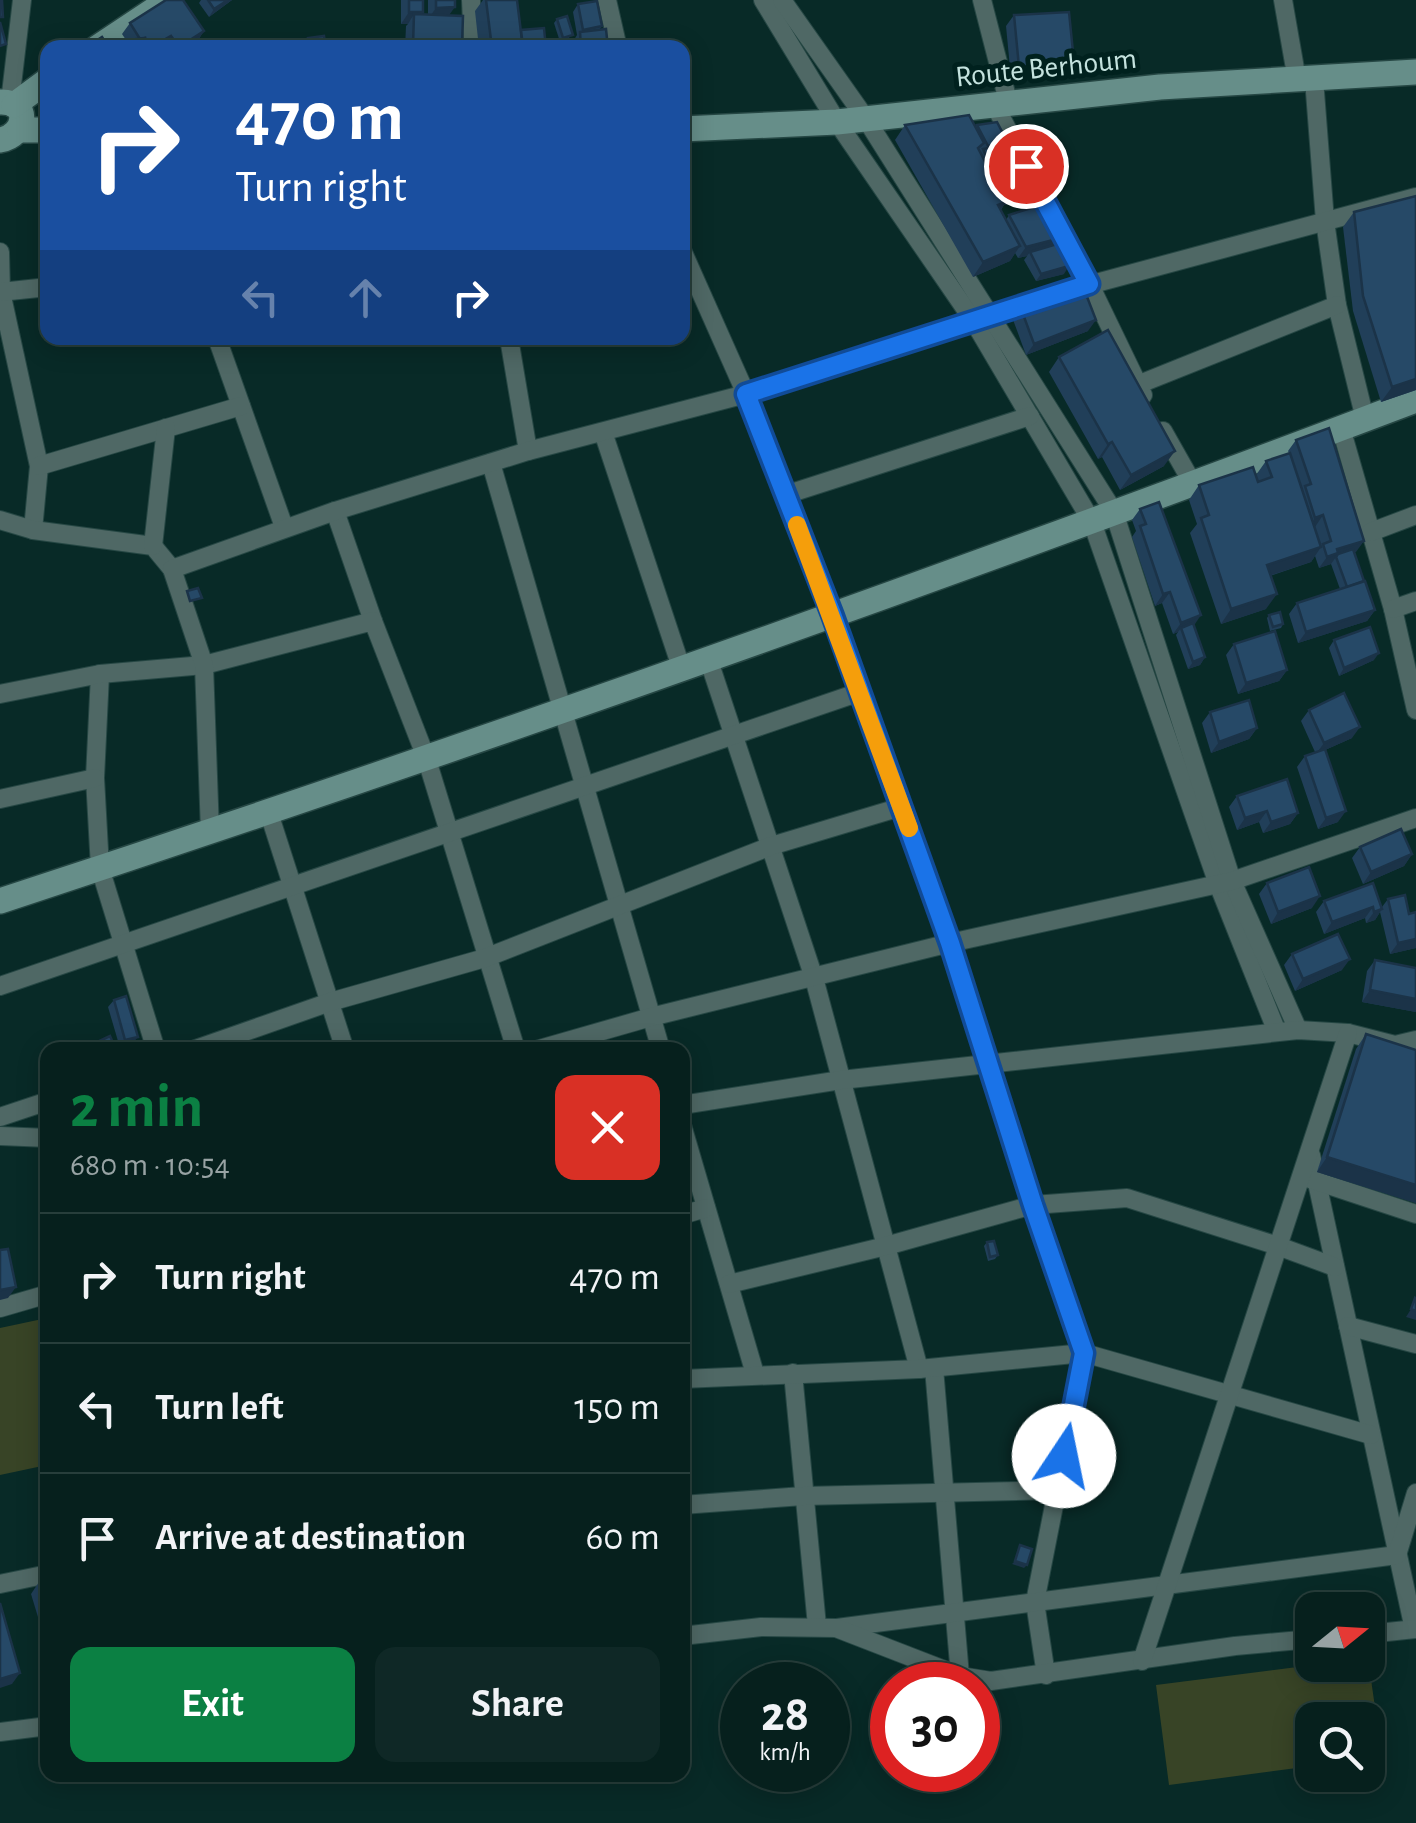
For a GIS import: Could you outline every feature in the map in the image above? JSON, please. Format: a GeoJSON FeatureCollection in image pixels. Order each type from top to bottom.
{"type":"FeatureCollection","features":[{"type":"Feature","properties":{"kind":"street"},"geometry":{"type":"LineString","coordinates":[[9,116],[22,0]]}},
{"type":"Feature","properties":{"kind":"street"},"geometry":{"type":"LineString","coordinates":[[109,40],[169,0]]}},
{"type":"Feature","properties":{"kind":"street"},"geometry":{"type":"LineString","coordinates":[[471,0],[472,40]]}},
{"type":"Feature","properties":{"kind":"street"},"geometry":{"type":"LineString","coordinates":[[607,0],[616,40]]}},
{"type":"Feature","properties":{"kind":"street"},"geometry":{"type":"LineString","coordinates":[[763,0],[836,122],[982,316],[1030,416],[1103,517]]}},
{"type":"Feature","properties":{"kind":"street"},"geometry":{"type":"LineString","coordinates":[[782,0],[866,118],[1103,517],[1277,1032]]}},
{"type":"Feature","properties":{"kind":"street"},"geometry":{"type":"LineString","coordinates":[[982,0],[1002,106],[1137,385],[1193,484]]}},
{"type":"Feature","properties":{"kind":"street"},"geometry":{"type":"LineString","coordinates":[[1282,0],[1305,80],[1371,532],[1416,706]]}},
{"type":"Feature","properties":{"kind":"street","name":"Route Berhoum"},"geometry":{"type":"LineString","coordinates":[[690,129],[836,122],[1160,87],[1416,72]]}},
{"type":"Feature","properties":{"kind":"street"},"geometry":{"type":"LineString","coordinates":[[9,116],[40,87]]}},
{"type":"Feature","properties":{"kind":"street"},"geometry":{"type":"LineString","coordinates":[[9,116],[40,127]]}},
{"type":"Feature","properties":{"kind":"street"},"geometry":{"type":"LineString","coordinates":[[172,569],[284,527],[528,450],[746,394],[1089,284],[1416,197]]}},
{"type":"Feature","properties":{"kind":"street"},"geometry":{"type":"LineString","coordinates":[[0,252],[1,292],[39,466],[33,530]]}},
{"type":"Feature","properties":{"kind":"street"},"geometry":{"type":"LineString","coordinates":[[690,268],[746,394],[832,614],[950,943],[1084,1353],[1035,1602],[1046,1674]]}},
{"type":"Feature","properties":{"kind":"street"},"geometry":{"type":"LineString","coordinates":[[1,292],[40,288]]}},
{"type":"Feature","properties":{"kind":"street"},"geometry":{"type":"LineString","coordinates":[[1137,385],[1337,304]]}},
{"type":"Feature","properties":{"kind":"street"},"geometry":{"type":"LineString","coordinates":[[219,345],[284,527]]}},
{"type":"Feature","properties":{"kind":"street"},"geometry":{"type":"LineString","coordinates":[[510,345],[528,450]]}},
{"type":"Feature","properties":{"kind":"street"},"geometry":{"type":"LineString","coordinates":[[0,902],[426,760],[1416,400]]}},
{"type":"Feature","properties":{"kind":"street"},"geometry":{"type":"LineString","coordinates":[[39,466],[241,406]]}},
{"type":"Feature","properties":{"kind":"street"},"geometry":{"type":"LineString","coordinates":[[786,495],[1030,416]]}},
{"type":"Feature","properties":{"kind":"street"},"geometry":{"type":"LineString","coordinates":[[153,546],[166,428]]}},
{"type":"Feature","properties":{"kind":"street"},"geometry":{"type":"LineString","coordinates":[[604,432],[681,667]]}},
{"type":"Feature","properties":{"kind":"street"},"geometry":{"type":"LineString","coordinates":[[491,463],[659,1042]]}},
{"type":"Feature","properties":{"kind":"street"},"geometry":{"type":"LineString","coordinates":[[335,510],[426,760],[513,1042]]}},
{"type":"Feature","properties":{"kind":"street"},"geometry":{"type":"LineString","coordinates":[[1371,532],[1416,515]]}},
{"type":"Feature","properties":{"kind":"street"},"geometry":{"type":"LineString","coordinates":[[0,520],[33,530],[153,546],[172,569],[204,665],[210,832]]}},
{"type":"Feature","properties":{"kind":"street"},"geometry":{"type":"LineString","coordinates":[[1394,610],[1416,601]]}},
{"type":"Feature","properties":{"kind":"street"},"geometry":{"type":"LineString","coordinates":[[0,694],[100,674],[204,665],[373,621]]}},
{"type":"Feature","properties":{"kind":"street"},"geometry":{"type":"LineString","coordinates":[[708,658],[814,978],[886,1246],[927,1368],[944,1492],[959,1662]]}},
{"type":"Feature","properties":{"kind":"street"},"geometry":{"type":"LineString","coordinates":[[100,674],[95,778],[100,868],[154,1042]]}},
{"type":"Feature","properties":{"kind":"street"},"geometry":{"type":"LineString","coordinates":[[0,986],[860,692]]}},
{"type":"Feature","properties":{"kind":"street"},"geometry":{"type":"LineString","coordinates":[[0,800],[95,778]]}},
{"type":"Feature","properties":{"kind":"street"},"geometry":{"type":"LineString","coordinates":[[216,1042],[330,1002],[486,958],[771,846],[901,807]]}},
{"type":"Feature","properties":{"kind":"street"},"geometry":{"type":"LineString","coordinates":[[268,810],[342,1042]]}},
{"type":"Feature","properties":{"kind":"street"},"geometry":{"type":"LineString","coordinates":[[564,1042],[950,943],[1225,883],[1416,818]]}},
{"type":"Feature","properties":{"kind":"street"},"geometry":{"type":"LineString","coordinates":[[1225,883],[1298,1030]]}},
{"type":"Feature","properties":{"kind":"street"},"geometry":{"type":"LineString","coordinates":[[690,1104],[841,1080],[1298,1030],[1348,1033],[1416,1050]]}},
{"type":"Feature","properties":{"kind":"street"},"geometry":{"type":"LineString","coordinates":[[1142,1661],[1278,1246],[1308,1179],[1310,1150],[1348,1033]]}},
{"type":"Feature","properties":{"kind":"street"},"geometry":{"type":"LineString","coordinates":[[1395,1045],[1416,1040]]}},
{"type":"Feature","properties":{"kind":"street"},"geometry":{"type":"LineString","coordinates":[[0,1096],[7,1136],[40,1138]]}},
{"type":"Feature","properties":{"kind":"street"},"geometry":{"type":"LineString","coordinates":[[3,1116],[40,1103]]}},
{"type":"Feature","properties":{"kind":"street"},"geometry":{"type":"LineString","coordinates":[[690,1153],[754,1374]]}},
{"type":"Feature","properties":{"kind":"street"},"geometry":{"type":"LineString","coordinates":[[1308,1179],[1416,1214]]}},
{"type":"Feature","properties":{"kind":"street"},"geometry":{"type":"LineString","coordinates":[[1308,1179],[1335,1268],[1415,1629],[1385,1632]]}},
{"type":"Feature","properties":{"kind":"street"},"geometry":{"type":"LineString","coordinates":[[729,1284],[1033,1205],[1127,1198],[1335,1268]]}},
{"type":"Feature","properties":{"kind":"street"},"geometry":{"type":"LineString","coordinates":[[690,1213],[706,1208]]}},
{"type":"Feature","properties":{"kind":"street"},"geometry":{"type":"LineString","coordinates":[[0,1308],[40,1296]]}},
{"type":"Feature","properties":{"kind":"street"},"geometry":{"type":"LineString","coordinates":[[1348,1326],[1416,1344]]}},
{"type":"Feature","properties":{"kind":"street"},"geometry":{"type":"LineString","coordinates":[[690,1378],[927,1368],[1084,1353],[1372,1435]]}},
{"type":"Feature","properties":{"kind":"street"},"geometry":{"type":"LineString","coordinates":[[792,1372],[816,1626]]}},
{"type":"Feature","properties":{"kind":"street"},"geometry":{"type":"LineString","coordinates":[[690,1504],[804,1496],[1057,1490]]}},
{"type":"Feature","properties":{"kind":"street"},"geometry":{"type":"LineString","coordinates":[[1397,1555],[1416,1494]]}},
{"type":"Feature","properties":{"kind":"street"},"geometry":{"type":"LineString","coordinates":[[690,1635],[761,1626],[836,1628],[1397,1555]]}},
{"type":"Feature","properties":{"kind":"street"},"geometry":{"type":"LineString","coordinates":[[0,1584],[40,1576]]}},
{"type":"Feature","properties":{"kind":"street"},"geometry":{"type":"LineString","coordinates":[[836,1628],[924,1662]]}},
{"type":"Feature","properties":{"kind":"street"},"geometry":{"type":"LineString","coordinates":[[1000,1680],[1295,1641]]}},
{"type":"Feature","properties":{"kind":"street"},"geometry":{"type":"LineString","coordinates":[[0,1732],[40,1727]]}},
{"type":"Feature","properties":{"kind":"green space"},"geometry":{"type":"Polygon","coordinates":[[[40,1319],[40,1466],[0,1475],[0,1328],[40,1319]]]}},
{"type":"Feature","properties":{"kind":"green space"},"geometry":{"type":"Polygon","coordinates":[[[1295,1667],[1295,1682],[1371,1682],[1374,1702],[1295,1702],[1295,1768],[1169,1785],[1156,1685],[1295,1667]]]}},
{"type":"Feature","properties":{"kind":"building"},"geometry":{"type":"Polygon","coordinates":[[[166,0],[183,0],[204,31],[190,40],[174,40],[171,36],[145,40],[140,39],[130,23],[166,0]]]}},
{"type":"Feature","properties":{"kind":"building"},"geometry":{"type":"Polygon","coordinates":[[[208,0],[228,0],[214,9],[208,0]]]}},
{"type":"Feature","properties":{"kind":"building"},"geometry":{"type":"Polygon","coordinates":[[[409,0],[423,0],[423,12],[409,12],[409,0]]]}},
{"type":"Feature","properties":{"kind":"building"},"geometry":{"type":"Polygon","coordinates":[[[436,0],[455,0],[455,7],[436,8],[436,0]]]}},
{"type":"Feature","properties":{"kind":"building"},"geometry":{"type":"Polygon","coordinates":[[[486,0],[517,0],[522,40],[491,40],[486,0]]]}},
{"type":"Feature","properties":{"kind":"building"},"geometry":{"type":"Polygon","coordinates":[[[597,1],[602,26],[583,30],[578,4],[597,1]]]}},
{"type":"Feature","properties":{"kind":"building"},"geometry":{"type":"Polygon","coordinates":[[[1069,12],[1074,62],[1019,67],[1014,15],[1069,12]]]}},
{"type":"Feature","properties":{"kind":"building"},"geometry":{"type":"Polygon","coordinates":[[[414,14],[463,16],[462,40],[413,40],[414,14]]]}},
{"type":"Feature","properties":{"kind":"building"},"geometry":{"type":"Polygon","coordinates":[[[567,16],[573,35],[563,38],[557,19],[567,16]]]}},
{"type":"Feature","properties":{"kind":"building"},"geometry":{"type":"Polygon","coordinates":[[[0,22],[6,44],[0,46],[0,22]]]}},
{"type":"Feature","properties":{"kind":"building"},"geometry":{"type":"Polygon","coordinates":[[[544,28],[545,40],[522,40],[521,30],[544,28]]]}},
{"type":"Feature","properties":{"kind":"building"},"geometry":{"type":"Polygon","coordinates":[[[606,29],[607,40],[580,40],[580,32],[606,29]]]}},
{"type":"Feature","properties":{"kind":"building"},"geometry":{"type":"Polygon","coordinates":[[[969,115],[984,143],[978,148],[1006,202],[998,205],[1020,246],[983,262],[905,125],[969,115]]]}},
{"type":"Feature","properties":{"kind":"building"},"geometry":{"type":"Polygon","coordinates":[[[997,122],[1008,143],[988,146],[977,125],[997,122]]]}},
{"type":"Feature","properties":{"kind":"building"},"geometry":{"type":"Polygon","coordinates":[[[1008,145],[1015,156],[989,163],[983,149],[1008,145]]]}},
{"type":"Feature","properties":{"kind":"building"},"geometry":{"type":"Polygon","coordinates":[[[1018,163],[1032,191],[1004,199],[990,172],[1018,163]]]}},
{"type":"Feature","properties":{"kind":"building"},"geometry":{"type":"Polygon","coordinates":[[[1416,196],[1416,379],[1392,387],[1363,296],[1354,212],[1416,196]]]}},
{"type":"Feature","properties":{"kind":"building"},"geometry":{"type":"Polygon","coordinates":[[[1044,204],[1061,238],[1026,247],[1009,215],[1044,204]]]}},
{"type":"Feature","properties":{"kind":"building"},"geometry":{"type":"Polygon","coordinates":[[[1057,244],[1069,266],[1041,274],[1030,252],[1057,244]]]}},
{"type":"Feature","properties":{"kind":"building"},"geometry":{"type":"Polygon","coordinates":[[[1079,276],[1096,320],[1034,344],[1020,298],[1079,276]]]}},
{"type":"Feature","properties":{"kind":"building"},"geometry":{"type":"Polygon","coordinates":[[[1108,330],[1175,451],[1131,475],[1112,442],[1108,444],[1059,357],[1108,330]]]}},
{"type":"Feature","properties":{"kind":"building"},"geometry":{"type":"Polygon","coordinates":[[[1329,428],[1364,541],[1337,549],[1338,553],[1327,557],[1323,544],[1331,541],[1323,515],[1315,518],[1305,486],[1311,484],[1296,440],[1329,428]]]}},
{"type":"Feature","properties":{"kind":"building"},"geometry":{"type":"Polygon","coordinates":[[[1290,453],[1321,547],[1267,565],[1277,594],[1231,609],[1201,518],[1209,515],[1199,485],[1253,467],[1258,482],[1272,477],[1266,461],[1290,453]]]}},
{"type":"Feature","properties":{"kind":"building"},"geometry":{"type":"Polygon","coordinates":[[[1159,502],[1201,615],[1181,623],[1170,592],[1163,594],[1140,526],[1146,524],[1140,509],[1159,502]]]}},
{"type":"Feature","properties":{"kind":"building"},"geometry":{"type":"Polygon","coordinates":[[[1353,549],[1364,581],[1347,587],[1336,557],[1353,549]]]}},
{"type":"Feature","properties":{"kind":"building"},"geometry":{"type":"Polygon","coordinates":[[[1365,581],[1375,610],[1306,632],[1297,603],[1365,581]]]}},
{"type":"Feature","properties":{"kind":"building"},"geometry":{"type":"Polygon","coordinates":[[[198,588],[202,598],[190,601],[187,591],[198,588]]]}},
{"type":"Feature","properties":{"kind":"building"},"geometry":{"type":"Polygon","coordinates":[[[1280,612],[1283,624],[1273,627],[1269,615],[1280,612]]]}},
{"type":"Feature","properties":{"kind":"building"},"geometry":{"type":"Polygon","coordinates":[[[1193,623],[1205,657],[1193,662],[1181,628],[1193,623]]]}},
{"type":"Feature","properties":{"kind":"building"},"geometry":{"type":"Polygon","coordinates":[[[1370,627],[1379,653],[1344,668],[1334,640],[1370,627]]]}},
{"type":"Feature","properties":{"kind":"building"},"geometry":{"type":"Polygon","coordinates":[[[1275,631],[1287,670],[1246,683],[1234,644],[1275,631]]]}},
{"type":"Feature","properties":{"kind":"building"},"geometry":{"type":"Polygon","coordinates":[[[1344,693],[1360,727],[1324,743],[1309,710],[1344,693]]]}},
{"type":"Feature","properties":{"kind":"building"},"geometry":{"type":"Polygon","coordinates":[[[1249,700],[1257,728],[1219,742],[1210,712],[1249,700]]]}},
{"type":"Feature","properties":{"kind":"building"},"geometry":{"type":"Polygon","coordinates":[[[1325,749],[1346,811],[1326,818],[1305,756],[1325,749]]]}},
{"type":"Feature","properties":{"kind":"building"},"geometry":{"type":"Polygon","coordinates":[[[1287,779],[1298,813],[1271,822],[1267,811],[1245,818],[1237,796],[1287,779]]]}},
{"type":"Feature","properties":{"kind":"building"},"geometry":{"type":"Polygon","coordinates":[[[1401,829],[1412,854],[1371,872],[1360,847],[1401,829]]]}},
{"type":"Feature","properties":{"kind":"building"},"geometry":{"type":"Polygon","coordinates":[[[1309,867],[1320,896],[1278,912],[1267,883],[1309,867]]]}},
{"type":"Feature","properties":{"kind":"building"},"geometry":{"type":"Polygon","coordinates":[[[1373,883],[1382,909],[1374,912],[1373,907],[1332,922],[1324,901],[1373,883]]]}},
{"type":"Feature","properties":{"kind":"building"},"geometry":{"type":"Polygon","coordinates":[[[1405,895],[1409,914],[1416,912],[1416,939],[1398,943],[1388,899],[1405,895]]]}},
{"type":"Feature","properties":{"kind":"building"},"geometry":{"type":"Polygon","coordinates":[[[1338,934],[1350,959],[1303,979],[1292,954],[1338,934]]]}},
{"type":"Feature","properties":{"kind":"building"},"geometry":{"type":"Polygon","coordinates":[[[1375,960],[1416,968],[1416,999],[1370,990],[1375,960]]]}},
{"type":"Feature","properties":{"kind":"building"},"geometry":{"type":"Polygon","coordinates":[[[126,996],[138,1037],[125,1040],[114,1000],[126,996]]]}},
{"type":"Feature","properties":{"kind":"building"},"geometry":{"type":"Polygon","coordinates":[[[1366,1034],[1416,1050],[1416,1185],[1327,1157],[1366,1034]]]}},
{"type":"Feature","properties":{"kind":"building"},"geometry":{"type":"Polygon","coordinates":[[[994,1241],[998,1255],[990,1257],[987,1242],[994,1241]]]}},
{"type":"Feature","properties":{"kind":"building"},"geometry":{"type":"Polygon","coordinates":[[[8,1249],[16,1287],[0,1290],[0,1250],[8,1249]]]}},
{"type":"Feature","properties":{"kind":"building"},"geometry":{"type":"Polygon","coordinates":[[[1020,1545],[1032,1549],[1027,1565],[1015,1561],[1020,1545]]]}},
{"type":"Feature","properties":{"kind":"building"},"geometry":{"type":"Polygon","coordinates":[[[0,1603],[20,1673],[0,1679],[0,1603]]]}},
{"type":"Feature","properties":{"kind":"slow traffic"},"geometry":{"type":"LineString","coordinates":[[797,525],[909,828]]}},
{"type":"Feature","properties":{"kind":"route"},"geometry":{"type":"LineString","coordinates":[[1026,166],[1089,284],[746,394],[832,614],[950,943],[1084,1353],[1064,1456]]}}]}
